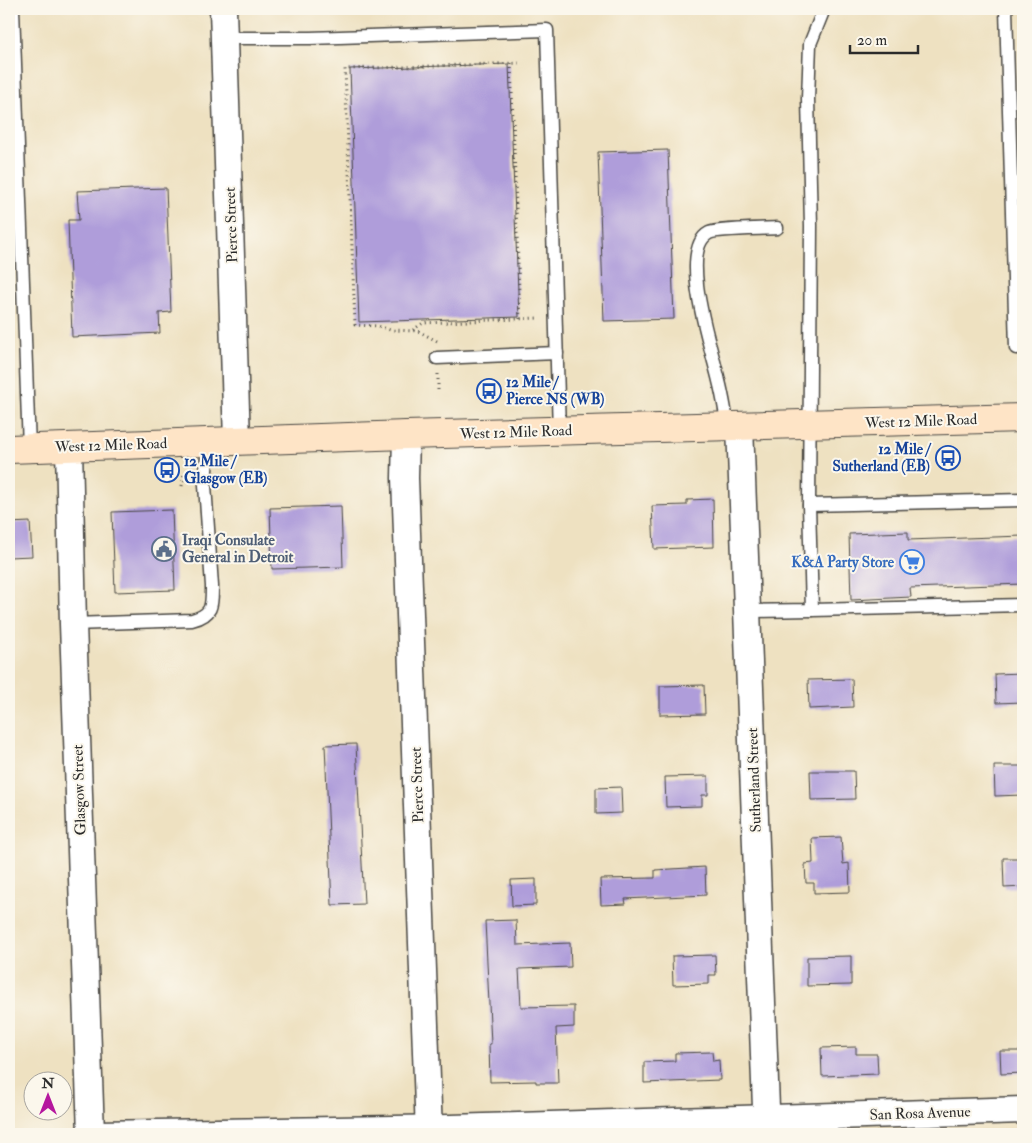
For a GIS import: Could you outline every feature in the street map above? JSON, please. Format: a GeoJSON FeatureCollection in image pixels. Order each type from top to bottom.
{"type":"FeatureCollection","features":[{"type":"Feature","properties":{"kind":"main road","name":"West 12 Mile Road"},"geometry":{"type":"LineString","coordinates":[[19,448],[559,430],[1023,418]]}},
{"type":"Feature","properties":{"kind":"street","name":"Pierce Street"},"geometry":{"type":"LineString","coordinates":[[223,9],[237,441]]}},
{"type":"Feature","properties":{"kind":"street","name":"Sutherland Street"},"geometry":{"type":"LineString","coordinates":[[734,426],[748,611],[766,1126]]}},
{"type":"Feature","properties":{"kind":"street","name":"Pierce Street"},"geometry":{"type":"LineString","coordinates":[[406,435],[405,478],[429,1132]]}},
{"type":"Feature","properties":{"kind":"street","name":"Glasgow Street"},"geometry":{"type":"LineString","coordinates":[[69,447],[73,624],[91,1134]]}},
{"type":"Feature","properties":{"kind":"street","name":"San Rosa Avenue"},"geometry":{"type":"LineString","coordinates":[[97,1134],[429,1132],[766,1126],[1023,1110]]}},
{"type":"Feature","properties":{"kind":"lane"},"geometry":{"type":"LineString","coordinates":[[13,9],[19,448]]}},
{"type":"Feature","properties":{"kind":"lane"},"geometry":{"type":"LineString","coordinates":[[812,610],[808,467],[811,424],[812,226],[808,99],[810,44],[824,9]]}},
{"type":"Feature","properties":{"kind":"lane"},"geometry":{"type":"LineString","coordinates":[[1006,9],[1016,348],[1023,347]]}},
{"type":"Feature","properties":{"kind":"lane"},"geometry":{"type":"LineString","coordinates":[[224,38],[547,30],[559,430]]}},
{"type":"Feature","properties":{"kind":"lane"},"geometry":{"type":"LineString","coordinates":[[734,426],[719,382],[701,314],[695,258],[699,241],[710,232],[777,228]]}},
{"type":"Feature","properties":{"kind":"lane"},"geometry":{"type":"LineString","coordinates":[[438,358],[557,353]]}},
{"type":"Feature","properties":{"kind":"lane"},"geometry":{"type":"LineString","coordinates":[[73,624],[192,620],[203,618],[210,610],[212,586],[205,485],[208,442]]}},
{"type":"Feature","properties":{"kind":"lane"},"geometry":{"type":"LineString","coordinates":[[809,505],[1023,500]]}},
{"type":"Feature","properties":{"kind":"lane"},"geometry":{"type":"LineString","coordinates":[[748,611],[1023,605]]}},
{"type":"Feature","properties":{"kind":"path"},"geometry":{"type":"LineString","coordinates":[[511,63],[520,319]]}},
{"type":"Feature","properties":{"kind":"path"},"geometry":{"type":"LineString","coordinates":[[438,394],[437,340],[418,331],[390,330],[378,326],[354,325],[345,69],[519,63]]}},
{"type":"Feature","properties":{"kind":"path"},"geometry":{"type":"LineString","coordinates":[[412,330],[424,323],[556,318]]}},
{"type":"Feature","properties":{"kind":"path"},"geometry":{"type":"LineString","coordinates":[[182,486],[184,473]]}},
{"type":"Feature","properties":{"kind":"building"},"geometry":{"type":"Polygon","coordinates":[[[509,64],[519,317],[359,322],[350,69],[509,64]]]}},
{"type":"Feature","properties":{"kind":"building"},"geometry":{"type":"Polygon","coordinates":[[[668,150],[674,319],[604,321],[598,152],[668,150]]]}},
{"type":"Feature","properties":{"kind":"building"},"geometry":{"type":"Polygon","coordinates":[[[166,188],[171,312],[159,313],[160,333],[72,337],[68,220],[79,220],[77,191],[166,188]]]}},
{"type":"Feature","properties":{"kind":"building"},"geometry":{"type":"Polygon","coordinates":[[[713,499],[714,547],[654,549],[652,506],[687,505],[687,500],[713,499]]]}},
{"type":"Feature","properties":{"kind":"building"},"geometry":{"type":"Polygon","coordinates":[[[341,506],[343,567],[272,569],[270,508],[341,506]]]}},
{"type":"Feature","properties":{"kind":"building"},"geometry":{"type":"Polygon","coordinates":[[[172,510],[175,590],[115,592],[112,512],[172,510]]]}},
{"type":"Feature","properties":{"kind":"building"},"geometry":{"type":"Polygon","coordinates":[[[30,522],[32,556],[9,557],[9,523],[30,522]]]}},
{"type":"Feature","properties":{"kind":"building"},"geometry":{"type":"Polygon","coordinates":[[[908,532],[908,540],[1023,536],[1023,584],[910,588],[911,597],[851,600],[849,534],[908,532]]]}},
{"type":"Feature","properties":{"kind":"building"},"geometry":{"type":"Polygon","coordinates":[[[1023,673],[1023,702],[996,703],[995,674],[1023,673]]]}},
{"type":"Feature","properties":{"kind":"building"},"geometry":{"type":"Polygon","coordinates":[[[852,679],[853,707],[809,709],[808,680],[852,679]]]}},
{"type":"Feature","properties":{"kind":"building"},"geometry":{"type":"Polygon","coordinates":[[[704,685],[705,714],[660,715],[660,686],[704,685]]]}},
{"type":"Feature","properties":{"kind":"building"},"geometry":{"type":"Polygon","coordinates":[[[356,744],[364,904],[332,905],[325,745],[356,744]]]}},
{"type":"Feature","properties":{"kind":"building"},"geometry":{"type":"Polygon","coordinates":[[[994,766],[1023,766],[1023,795],[995,796],[994,766]]]}},
{"type":"Feature","properties":{"kind":"building"},"geometry":{"type":"Polygon","coordinates":[[[810,771],[854,771],[855,799],[811,800],[810,771]]]}},
{"type":"Feature","properties":{"kind":"building"},"geometry":{"type":"Polygon","coordinates":[[[708,776],[708,795],[702,795],[702,806],[666,807],[665,777],[708,776]]]}},
{"type":"Feature","properties":{"kind":"building"},"geometry":{"type":"Polygon","coordinates":[[[621,787],[622,813],[596,814],[596,788],[621,787]]]}},
{"type":"Feature","properties":{"kind":"building"},"geometry":{"type":"Polygon","coordinates":[[[841,837],[843,864],[849,863],[850,892],[814,893],[814,883],[806,883],[805,864],[813,863],[812,838],[841,837]]]}},
{"type":"Feature","properties":{"kind":"building"},"geometry":{"type":"Polygon","coordinates":[[[1003,858],[1023,858],[1023,887],[1004,888],[1003,858]]]}},
{"type":"Feature","properties":{"kind":"building"},"geometry":{"type":"Polygon","coordinates":[[[705,867],[706,895],[625,899],[626,904],[601,905],[600,879],[655,878],[655,870],[705,867]]]}},
{"type":"Feature","properties":{"kind":"building"},"geometry":{"type":"Polygon","coordinates":[[[536,879],[536,905],[512,906],[511,880],[536,879]]]}},
{"type":"Feature","properties":{"kind":"building"},"geometry":{"type":"Polygon","coordinates":[[[516,920],[517,945],[570,943],[571,967],[519,969],[521,1007],[574,1006],[574,1027],[556,1028],[558,1083],[536,1083],[536,1081],[490,1082],[489,1044],[491,1044],[485,921],[516,920]]]}},
{"type":"Feature","properties":{"kind":"building"},"geometry":{"type":"Polygon","coordinates":[[[715,955],[716,975],[709,975],[709,984],[673,985],[672,956],[715,955]]]}},
{"type":"Feature","properties":{"kind":"building"},"geometry":{"type":"Polygon","coordinates":[[[851,956],[851,985],[807,986],[807,957],[851,956]]]}},
{"type":"Feature","properties":{"kind":"building"},"geometry":{"type":"Polygon","coordinates":[[[856,1047],[856,1054],[877,1054],[878,1074],[822,1076],[821,1048],[856,1047]]]}},
{"type":"Feature","properties":{"kind":"building"},"geometry":{"type":"Polygon","coordinates":[[[1000,1051],[1023,1051],[1023,1073],[1001,1074],[1000,1051]]]}},
{"type":"Feature","properties":{"kind":"building"},"geometry":{"type":"Polygon","coordinates":[[[712,1052],[713,1061],[719,1060],[720,1080],[644,1083],[644,1062],[675,1061],[675,1053],[712,1052]]]}},
{"type":"Feature","properties":{"kind":"place","name":"12 Mile / Pierce NS (WB)"},"geometry":{"type":"Point","coordinates":[489,391]}},
{"type":"Feature","properties":{"kind":"place","name":"12 Mile / Sutherland (EB)"},"geometry":{"type":"Point","coordinates":[948,458]}},
{"type":"Feature","properties":{"kind":"place","name":"12 Mile / Glasgow (EB)"},"geometry":{"type":"Point","coordinates":[167,470]}},
{"type":"Feature","properties":{"kind":"place","name":"Iraqi Consulate General in Detroit"},"geometry":{"type":"Point","coordinates":[164,549]}},
{"type":"Feature","properties":{"kind":"place","name":"K&A Party Store"},"geometry":{"type":"Point","coordinates":[912,562]}}]}
